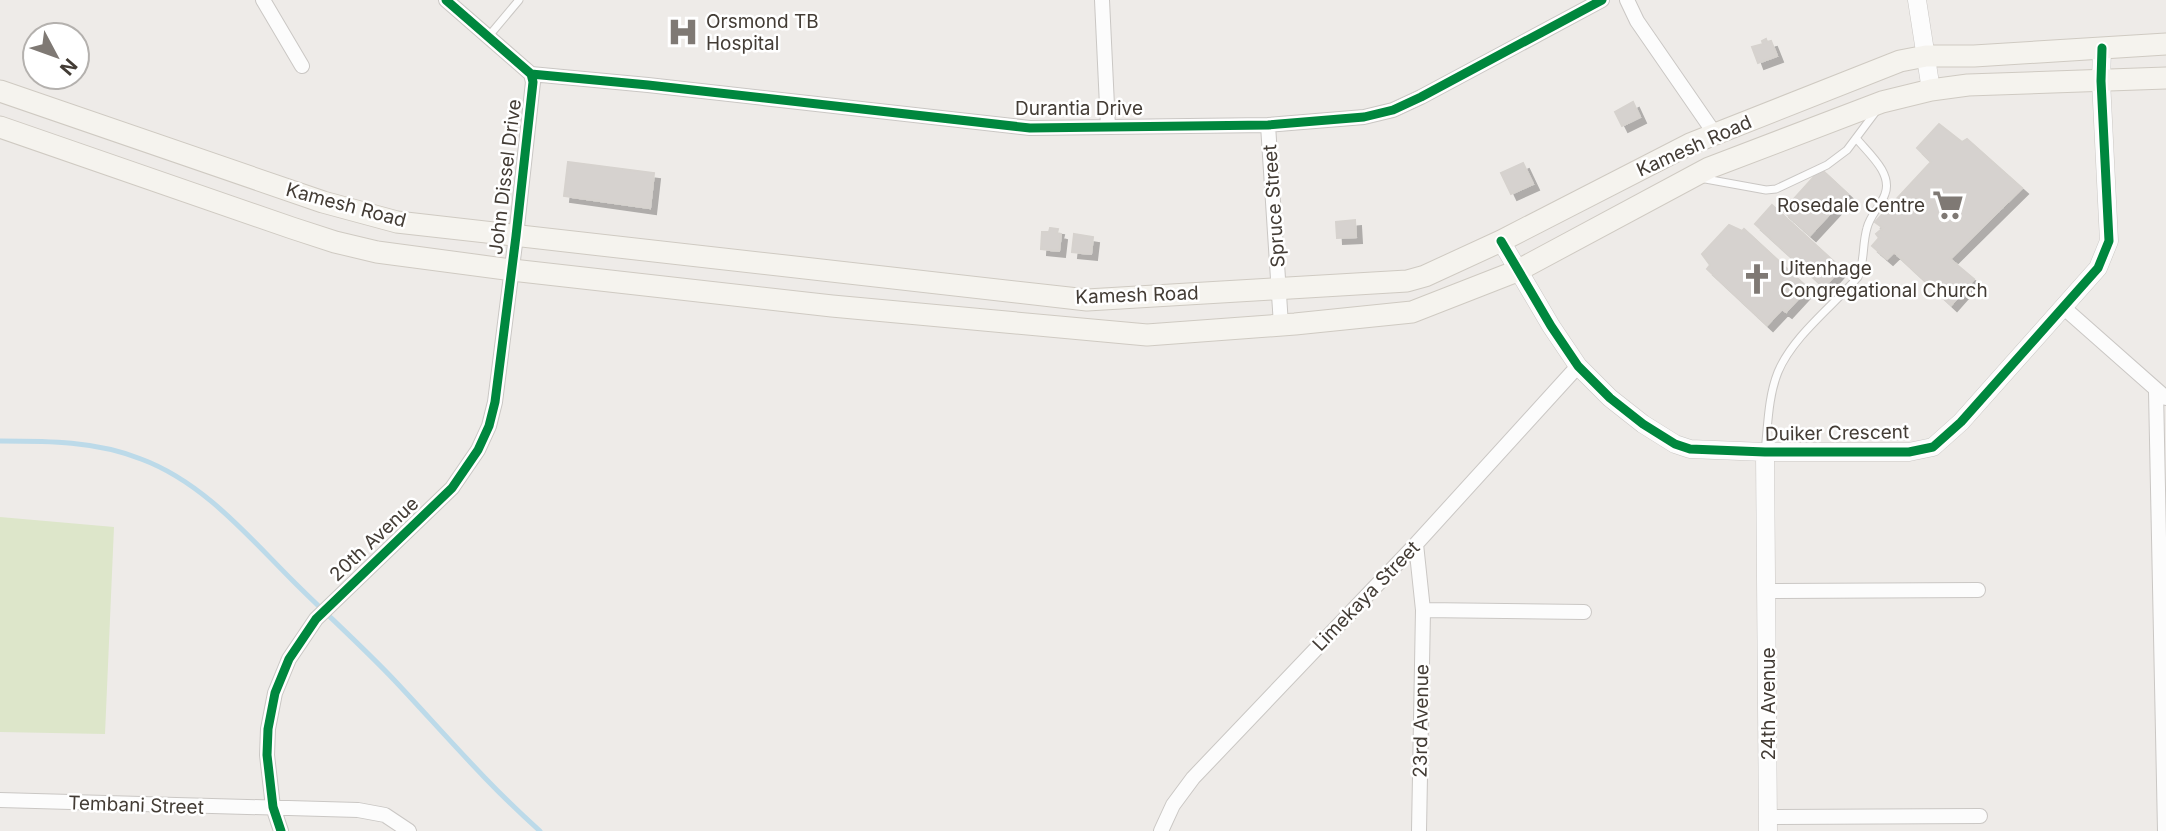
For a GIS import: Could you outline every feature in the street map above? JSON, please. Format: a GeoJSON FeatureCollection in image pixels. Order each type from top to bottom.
{"type":"FeatureCollection","features":[{"type":"Feature","properties":{"kind":"main road","name":"Kamesh Road"},"geometry":{"type":"LineString","coordinates":[[0,91],[323,202],[397,222],[1087,300],[1407,281],[1425,276],[1501,241],[1690,144],[1900,61],[1926,57],[2166,44]]}},
{"type":"Feature","properties":{"kind":"main road","name":"Kamesh Road"},"geometry":{"type":"LineString","coordinates":[[0,127],[335,242],[377,252],[512,270],[846,307],[1146,335],[1412,312],[1517,271],[1709,168],[1882,102],[1931,90],[1968,85],[2166,78]]}},
{"type":"Feature","properties":{"kind":"street"},"geometry":{"type":"LineString","coordinates":[[263,0],[302,66]]}},
{"type":"Feature","properties":{"kind":"street","name":"John Dissel Drive"},"geometry":{"type":"LineString","coordinates":[[446,0],[531,74],[533,89],[512,270]]}},
{"type":"Feature","properties":{"kind":"street"},"geometry":{"type":"LineString","coordinates":[[1102,0],[1108,127]]}},
{"type":"Feature","properties":{"kind":"street","name":"Durantia Drive"},"geometry":{"type":"LineString","coordinates":[[531,74],[1030,128],[1268,125],[1364,117],[1393,110],[1602,0]]}},
{"type":"Feature","properties":{"kind":"street"},"geometry":{"type":"LineString","coordinates":[[1627,0],[1642,29],[1715,134]]}},
{"type":"Feature","properties":{"kind":"street"},"geometry":{"type":"LineString","coordinates":[[1917,0],[1931,90]]}},
{"type":"Feature","properties":{"kind":"street","name":"Duiker Crescent"},"geometry":{"type":"LineString","coordinates":[[1501,241],[1517,271],[1578,366],[1610,398],[1643,424],[1675,444],[1690,449],[1765,452],[1909,452],[1933,446],[1961,422],[2098,268],[2109,241],[2101,81],[2102,48]]}},
{"type":"Feature","properties":{"kind":"street","name":"Spruce Street"},"geometry":{"type":"LineString","coordinates":[[1268,125],[1281,325]]}},
{"type":"Feature","properties":{"kind":"street","name":"20th Avenue"},"geometry":{"type":"LineString","coordinates":[[281,831],[273,807],[267,754],[268,729],[275,693],[284,670],[316,619],[446,496],[478,450],[495,402],[512,270]]}},
{"type":"Feature","properties":{"kind":"street"},"geometry":{"type":"LineString","coordinates":[[2063,307],[2161,395],[2165,831]]}},
{"type":"Feature","properties":{"kind":"street","name":"Limekaya Street"},"geometry":{"type":"LineString","coordinates":[[1161,831],[1172,805],[1193,778],[1416,544],[1578,366]]}},
{"type":"Feature","properties":{"kind":"street","name":"24th Avenue"},"geometry":{"type":"LineString","coordinates":[[1765,452],[1768,824],[1980,816]]}},
{"type":"Feature","properties":{"kind":"street","name":"23rd Avenue"},"geometry":{"type":"LineString","coordinates":[[1416,544],[1423,610],[1419,831]]}},
{"type":"Feature","properties":{"kind":"street"},"geometry":{"type":"LineString","coordinates":[[1767,591],[1978,590]]}},
{"type":"Feature","properties":{"kind":"street"},"geometry":{"type":"LineString","coordinates":[[1423,610],[1584,612]]}},
{"type":"Feature","properties":{"kind":"street","name":"Tembani Street"},"geometry":{"type":"LineString","coordinates":[[0,800],[229,808],[273,807],[379,813],[392,818],[409,831]]}},
{"type":"Feature","properties":{"kind":"lane"},"geometry":{"type":"LineString","coordinates":[[488,37],[519,0]]}},
{"type":"Feature","properties":{"kind":"lane"},"geometry":{"type":"LineString","coordinates":[[1692,177],[1766,190],[1776,189],[1827,165],[1847,150],[1882,102]]}},
{"type":"Feature","properties":{"kind":"lane"},"geometry":{"type":"LineString","coordinates":[[1765,452],[1770,408],[1779,371],[1791,349],[1858,277],[1862,267],[1866,230],[1885,196],[1887,186],[1884,173],[1856,138]]}},
{"type":"Feature","properties":{"kind":"green space"},"geometry":{"type":"Polygon","coordinates":[[[0,517],[114,527],[105,734],[0,732],[0,517]]]}},
{"type":"Feature","properties":{"kind":"building"},"geometry":{"type":"Polygon","coordinates":[[[1766,39],[1767,42],[1771,41],[1777,56],[1758,63],[1752,47],[1763,44],[1762,41],[1766,39]]]}},
{"type":"Feature","properties":{"kind":"building"},"geometry":{"type":"Polygon","coordinates":[[[1633,102],[1640,117],[1622,126],[1615,112],[1633,102]]]}},
{"type":"Feature","properties":{"kind":"building","name":"Rosedale Centre"},"geometry":{"type":"Polygon","coordinates":[[[1939,124],[1962,142],[1967,139],[2022,188],[1950,259],[1974,279],[1951,305],[1894,252],[1887,259],[1872,246],[1879,238],[1876,234],[1883,228],[1875,222],[1931,162],[1917,148],[1939,124]]]}},
{"type":"Feature","properties":{"kind":"building"},"geometry":{"type":"Polygon","coordinates":[[[568,162],[654,173],[650,208],[564,196],[568,162]]]}},
{"type":"Feature","properties":{"kind":"building"},"geometry":{"type":"Polygon","coordinates":[[[1523,163],[1533,184],[1511,194],[1501,173],[1523,163]]]}},
{"type":"Feature","properties":{"kind":"building"},"geometry":{"type":"Polygon","coordinates":[[[1821,169],[1848,194],[1810,235],[1783,211],[1821,169]]]}},
{"type":"Feature","properties":{"kind":"building"},"geometry":{"type":"Polygon","coordinates":[[[1772,205],[1841,268],[1824,287],[1755,224],[1772,205]]]}},
{"type":"Feature","properties":{"kind":"building"},"geometry":{"type":"Polygon","coordinates":[[[1355,220],[1356,237],[1337,238],[1336,222],[1355,220]]]}},
{"type":"Feature","properties":{"kind":"building","name":"Uitenhage Congregational Church"},"geometry":{"type":"Polygon","coordinates":[[[1729,225],[1742,231],[1744,229],[1808,288],[1786,312],[1782,309],[1767,325],[1707,269],[1710,265],[1702,254],[1729,225]]]}},
{"type":"Feature","properties":{"kind":"building"},"geometry":{"type":"Polygon","coordinates":[[[1050,228],[1058,229],[1057,233],[1061,234],[1059,251],[1041,249],[1042,232],[1049,232],[1050,228]]]}},
{"type":"Feature","properties":{"kind":"building"},"geometry":{"type":"Polygon","coordinates":[[[1074,234],[1093,237],[1091,254],[1072,252],[1074,234]]]}},
{"type":"Feature","properties":{"kind":"waterway"},"geometry":{"type":"LineString","coordinates":[[0,441],[89,445],[141,459],[185,481],[241,529],[383,669],[484,777],[540,831]]}},
{"type":"Feature","properties":{"kind":"cycle path"},"geometry":{"type":"LineString","coordinates":[[281,831],[273,807],[267,755],[268,729],[275,693],[289,659],[316,619],[452,488],[478,450],[489,426],[495,402],[533,82],[531,74],[446,0]]}},
{"type":"Feature","properties":{"kind":"cycle path"},"geometry":{"type":"LineString","coordinates":[[531,74],[1030,128],[1268,125],[1364,117],[1393,110],[1602,0]]}},
{"type":"Feature","properties":{"kind":"cycle path"},"geometry":{"type":"LineString","coordinates":[[1501,241],[1578,366],[1610,398],[1643,424],[1675,444],[1690,449],[1765,452],[1909,452],[1933,447],[1961,422],[2098,268],[2109,241],[2101,81],[2102,48]]}},
{"type":"Feature","properties":{"kind":"place","name":"Orsmond TB Hospital"},"geometry":{"type":"Point","coordinates":[683,32]}},
{"type":"Feature","properties":{"kind":"place","name":"Rosedale Centre"},"geometry":{"type":"Point","coordinates":[1948,205]}},
{"type":"Feature","properties":{"kind":"place","name":"Uitenhage Congregational Church"},"geometry":{"type":"Point","coordinates":[1757,279]}}]}
